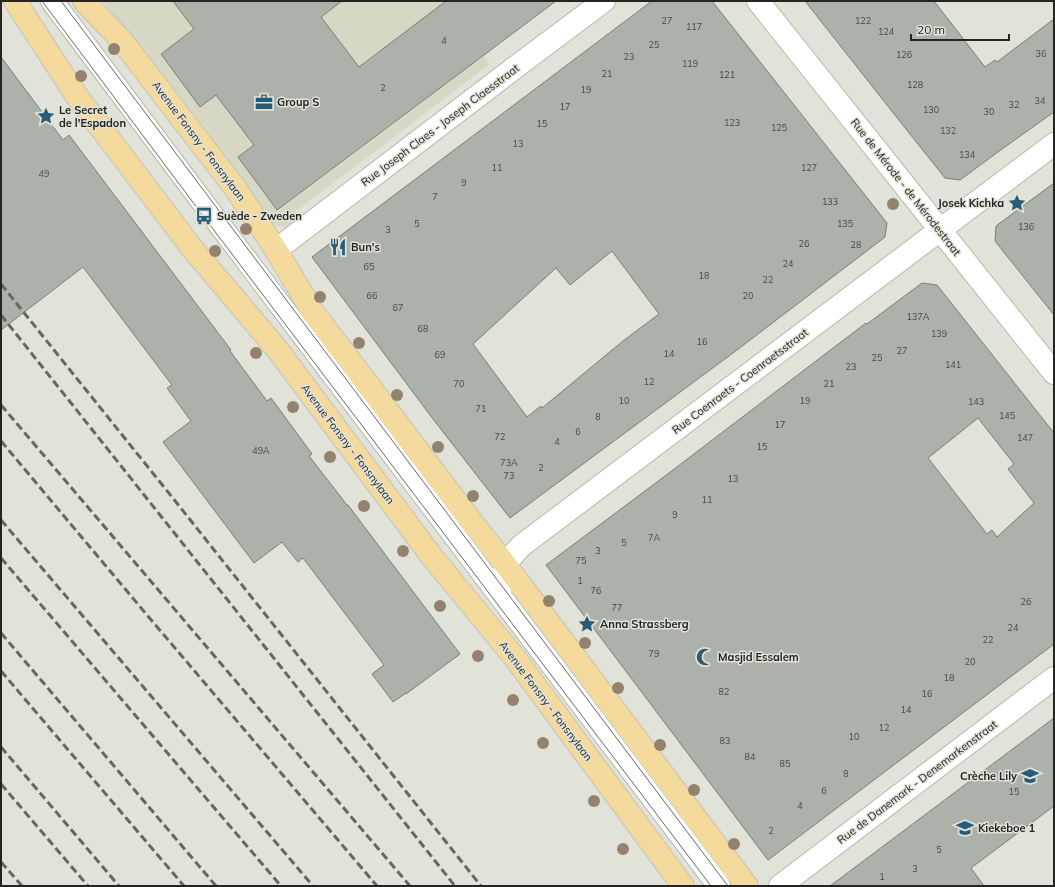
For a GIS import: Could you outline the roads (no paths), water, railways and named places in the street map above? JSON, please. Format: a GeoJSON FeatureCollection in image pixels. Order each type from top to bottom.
{"type":"FeatureCollection","features":[{"type":"Feature","properties":{"kind":"main road","name":"Avenue Fonsny - Fonsnylaan"},"geometry":{"type":"LineString","coordinates":[[15,1],[81,102],[192,247],[277,349],[433,558],[515,658],[683,886]]}},
{"type":"Feature","properties":{"kind":"main road","name":"Avenue Fonsny - Fonsnylaan"},"geometry":{"type":"LineString","coordinates":[[84,1],[122,41],[235,188],[276,250],[313,312],[747,886]]}},
{"type":"Feature","properties":{"kind":"street"},"geometry":{"type":"LineString","coordinates":[[52,1],[719,886]]}},
{"type":"Feature","properties":{"kind":"street","name":"Rue Joseph Claes - Joseph Claesstraat"},"geometry":{"type":"LineString","coordinates":[[276,250],[604,1]]}},
{"type":"Feature","properties":{"kind":"street","name":"Rue de Mérode - de Mérodestraat"},"geometry":{"type":"LineString","coordinates":[[758,1],[1054,373]]}},
{"type":"Feature","properties":{"kind":"street","name":"Rue Coenraets - Coenraetsstraat"},"geometry":{"type":"LineString","coordinates":[[505,564],[521,546],[1054,144]]}},
{"type":"Feature","properties":{"kind":"street"},"geometry":{"type":"LineString","coordinates":[[505,564],[504,589],[511,623],[515,658]]}},
{"type":"Feature","properties":{"kind":"street","name":"Rue de Danemark - Denemarkenstraat"},"geometry":{"type":"LineString","coordinates":[[780,886],[1054,678]]}},
{"type":"Feature","properties":{"kind":"tram line"},"geometry":{"type":"LineString","coordinates":[[42,1],[711,886]]}},
{"type":"Feature","properties":{"kind":"tram line"},"geometry":{"type":"LineString","coordinates":[[61,1],[728,886]]}},
{"type":"Feature","properties":{"kind":"railway"},"geometry":{"type":"LineString","coordinates":[[1,284],[481,886]]}},
{"type":"Feature","properties":{"kind":"railway"},"geometry":{"type":"LineString","coordinates":[[1,315],[455,886]]}},
{"type":"Feature","properties":{"kind":"railway"},"geometry":{"type":"LineString","coordinates":[[1,405],[410,886]]}},
{"type":"Feature","properties":{"kind":"railway"},"geometry":{"type":"LineString","coordinates":[[1,441],[377,886]]}},
{"type":"Feature","properties":{"kind":"railway"},"geometry":{"type":"LineString","coordinates":[[1,520],[313,886]]}},
{"type":"Feature","properties":{"kind":"railway"},"geometry":{"type":"LineString","coordinates":[[1,558],[281,886]]}},
{"type":"Feature","properties":{"kind":"railway"},"geometry":{"type":"LineString","coordinates":[[1,633],[216,886]]}},
{"type":"Feature","properties":{"kind":"railway"},"geometry":{"type":"LineString","coordinates":[[1,671],[184,886]]}},
{"type":"Feature","properties":{"kind":"railway"},"geometry":{"type":"LineString","coordinates":[[1,747],[119,886]]}},
{"type":"Feature","properties":{"kind":"railway"},"geometry":{"type":"LineString","coordinates":[[1,784],[88,886]]}},
{"type":"Feature","properties":{"kind":"railway"},"geometry":{"type":"LineString","coordinates":[[1,862],[22,886]]}},
{"type":"Feature","properties":{"kind":"place","name":"Group S"},"geometry":{"type":"Point","coordinates":[264,102]}},
{"type":"Feature","properties":{"kind":"place","name":"Le Secret de l'Espadon"},"geometry":{"type":"Point","coordinates":[46,116]}},
{"type":"Feature","properties":{"kind":"place","name":"Josek Kichka"},"geometry":{"type":"Point","coordinates":[1017,203]}},
{"type":"Feature","properties":{"kind":"place","name":"Suède - Zweden"},"geometry":{"type":"Point","coordinates":[204,216]}},
{"type":"Feature","properties":{"kind":"place","name":"Bun's"},"geometry":{"type":"Point","coordinates":[338,247]}},
{"type":"Feature","properties":{"kind":"place","name":"Anna Strassberg"},"geometry":{"type":"Point","coordinates":[587,624]}},
{"type":"Feature","properties":{"kind":"place","name":"Masjid Essalem"},"geometry":{"type":"Point","coordinates":[705,657]}},
{"type":"Feature","properties":{"kind":"place","name":"Crèche Lily"},"geometry":{"type":"Point","coordinates":[1030,776]}},
{"type":"Feature","properties":{"kind":"place","name":"Kiekeboe 1"},"geometry":{"type":"Point","coordinates":[965,828]}}]}
